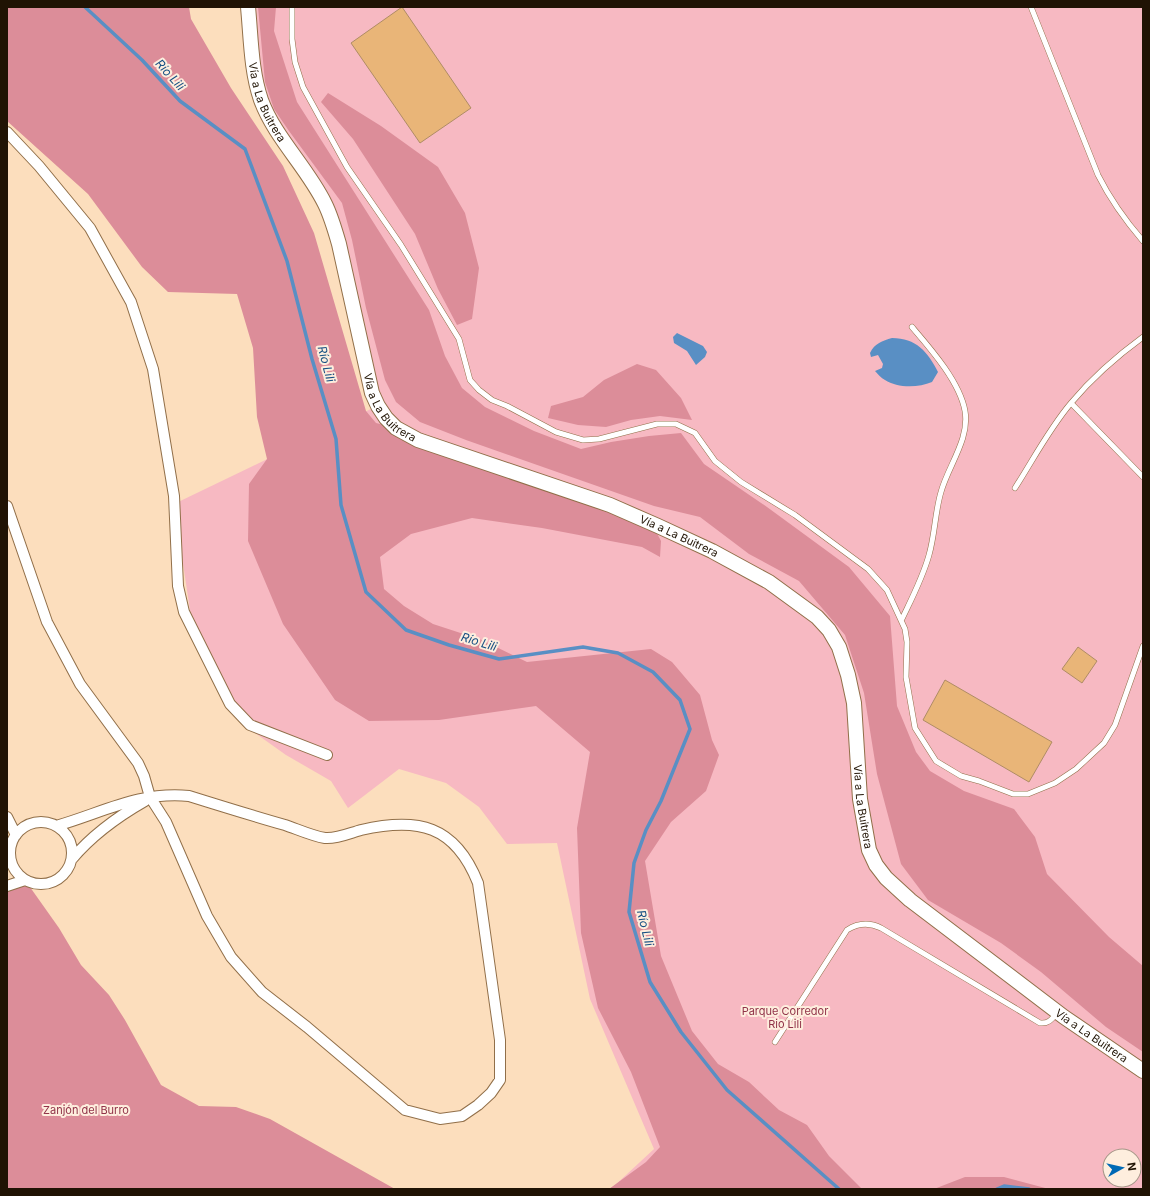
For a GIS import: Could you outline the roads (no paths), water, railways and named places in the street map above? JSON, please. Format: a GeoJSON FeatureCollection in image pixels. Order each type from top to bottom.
{"type":"FeatureCollection","features":[{"type":"Feature","properties":{"kind":"street","name":"Vía a La Buitrera"},"geometry":{"type":"LineString","coordinates":[[248,7],[253,60],[262,101],[274,126],[324,202],[339,244],[368,379],[378,406],[386,418],[396,428],[418,440],[610,506],[658,526],[712,551],[769,582],[817,616],[829,630],[839,647],[848,674],[854,703],[860,799],[869,850],[876,865],[886,878],[910,900],[1058,1012],[1143,1071]]}},
{"type":"Feature","properties":{"kind":"street"},"geometry":{"type":"LineString","coordinates":[[7,132],[39,166],[90,228],[131,302],[153,368],[174,496],[178,586],[184,612],[230,704],[250,725],[327,755]]}},
{"type":"Feature","properties":{"kind":"street"},"geometry":{"type":"LineString","coordinates":[[7,506],[47,622],[80,684],[138,763],[144,776],[150,798],[166,822],[207,916],[231,957],[262,992],[307,1027],[405,1110],[440,1119],[462,1116],[478,1105],[491,1093],[500,1080],[500,1040],[478,883],[472,866],[453,842],[430,828],[409,824],[390,825],[326,838],[189,796],[173,794],[150,798],[110,806],[83,818],[56,826]]}},
{"type":"Feature","properties":{"kind":"street"},"geometry":{"type":"LineString","coordinates":[[72,859],[69,840],[56,826],[46,822],[34,823],[24,827],[16,834],[8,855],[14,869],[25,880],[34,884],[44,885],[53,882],[66,872],[72,859],[88,840],[105,826],[150,798]]}},
{"type":"Feature","properties":{"kind":"street"},"geometry":{"type":"LineString","coordinates":[[7,817],[16,834]]}},
{"type":"Feature","properties":{"kind":"street"},"geometry":{"type":"LineString","coordinates":[[7,886],[25,880]]}},
{"type":"Feature","properties":{"kind":"lane"},"geometry":{"type":"LineString","coordinates":[[292,7],[295,62],[303,87],[347,167],[401,245],[459,339],[470,380],[478,390],[492,400],[507,406],[556,432],[583,440],[599,439],[656,424],[676,424],[695,433],[715,461],[741,482],[795,515],[868,569],[887,590],[902,619],[907,642],[906,677],[915,728],[936,761],[948,770],[961,776],[1013,794],[1028,794],[1054,783],[1076,769],[1104,743],[1115,725],[1143,646]]}},
{"type":"Feature","properties":{"kind":"lane"},"geometry":{"type":"LineString","coordinates":[[1032,7],[1098,175],[1111,200],[1125,221],[1143,241]]}},
{"type":"Feature","properties":{"kind":"lane"},"geometry":{"type":"LineString","coordinates":[[902,619],[924,573],[930,553],[941,492],[964,434],[965,424],[963,404],[946,370],[912,327]]}},
{"type":"Feature","properties":{"kind":"lane"},"geometry":{"type":"LineString","coordinates":[[1015,488],[1054,425],[1071,403],[1114,360],[1143,337]]}},
{"type":"Feature","properties":{"kind":"lane"},"geometry":{"type":"LineString","coordinates":[[1071,403],[1143,477]]}},
{"type":"Feature","properties":{"kind":"lane"},"geometry":{"type":"LineString","coordinates":[[775,1042],[847,930],[860,924],[875,925],[881,928],[1040,1023],[1045,1024],[1050,1021],[1058,1012]]}},
{"type":"Feature","properties":{"kind":"water"},"geometry":{"type":"Polygon","coordinates":[[[677,333],[703,346],[707,352],[705,357],[696,365],[687,351],[674,343],[673,337],[677,333]]]}},
{"type":"Feature","properties":{"kind":"water"},"geometry":{"type":"Polygon","coordinates":[[[892,338],[908,340],[925,352],[938,372],[932,382],[914,386],[895,385],[885,380],[875,371],[882,368],[883,364],[878,355],[871,357],[870,353],[879,343],[892,338]]]}},
{"type":"Feature","properties":{"kind":"waterway","name":"Río Lili"},"geometry":{"type":"LineString","coordinates":[[85,7],[142,60],[180,101],[245,149],[287,261],[312,359],[336,439],[341,505],[366,592],[406,630],[449,645],[499,659],[583,647],[618,653],[653,672],[680,700],[690,729],[661,801],[646,830],[634,863],[629,912],[650,982],[681,1032],[727,1090],[839,1189]]}},
{"type":"Feature","properties":{"kind":"waterway","name":"Río Lili"},"geometry":{"type":"LineString","coordinates":[[997,1189],[1004,1186],[1029,1189]]}},
{"type":"Feature","properties":{"kind":"park label","name":"Parque Corredor Rio Lili"},"geometry":{"type":"Point","coordinates":[785,1017]}},
{"type":"Feature","properties":{"kind":"park label","name":"Zanjón del Burro"},"geometry":{"type":"Point","coordinates":[86,1110]}}]}
